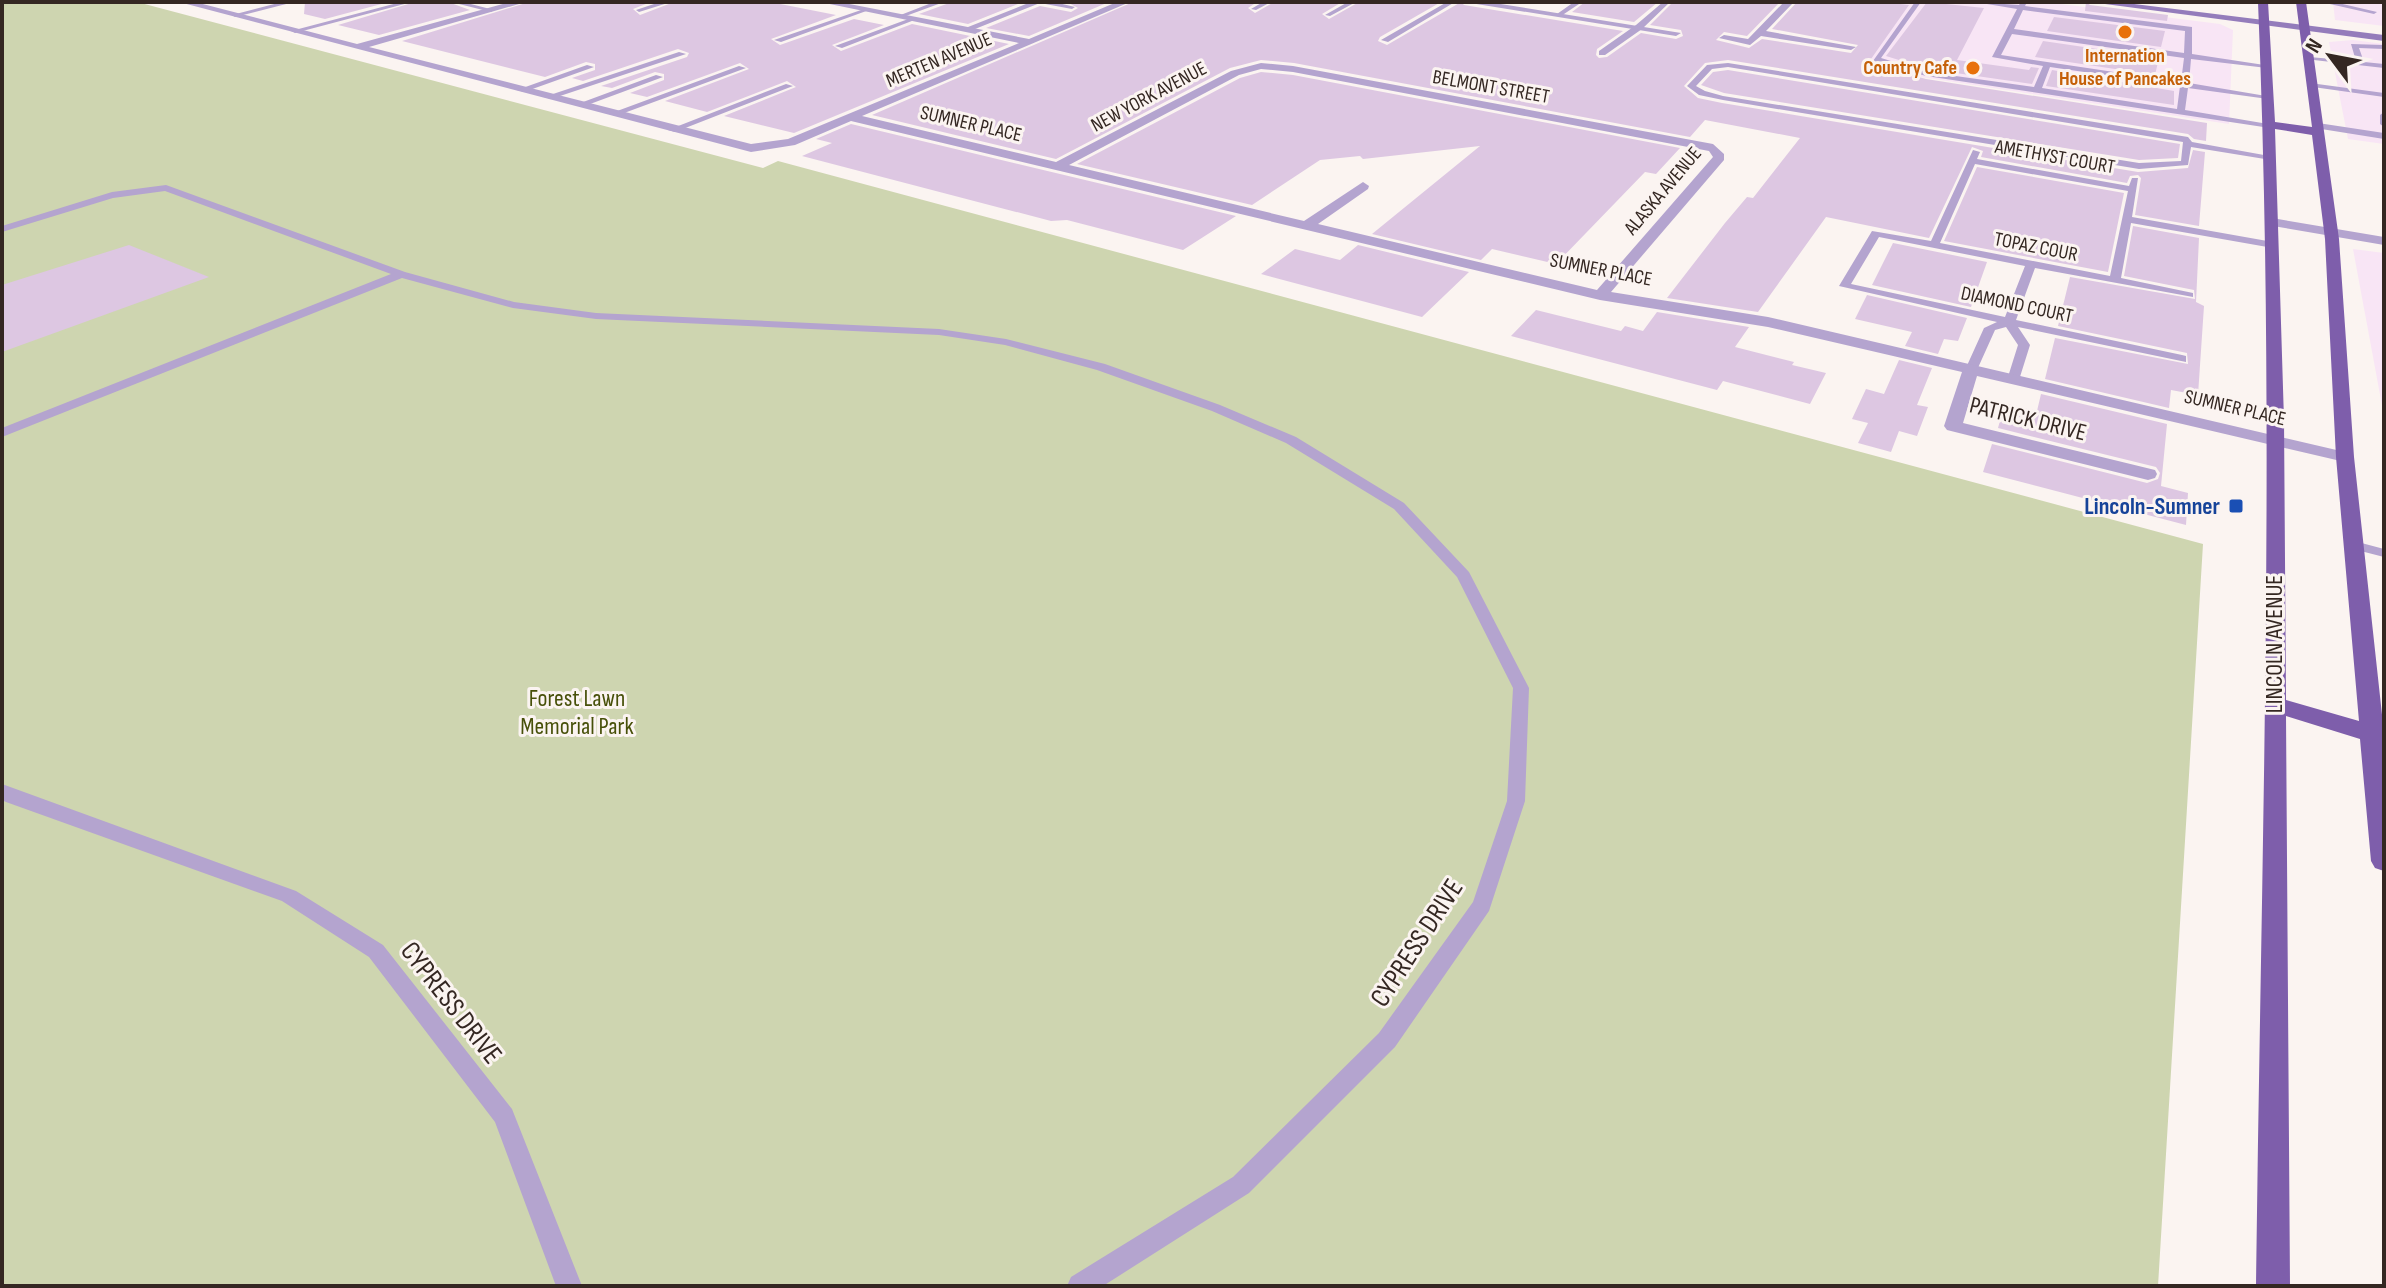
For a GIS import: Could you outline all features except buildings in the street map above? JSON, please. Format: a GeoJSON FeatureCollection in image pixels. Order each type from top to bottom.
{"type":"FeatureCollection","features":[{"type":"Feature","properties":{"kind":"main road"},"geometry":{"type":"LineString","coordinates":[[2095,2],[2302,24],[2384,38]]}},
{"type":"Feature","properties":{"kind":"main road"},"geometry":{"type":"LineString","coordinates":[[2153,2],[2264,20]]}},
{"type":"Feature","properties":{"kind":"main road","name":"LINCOLN AVENUE"},"geometry":{"type":"LineString","coordinates":[[2263,2],[2271,157],[2275,440],[2273,1286]]}},
{"type":"Feature","properties":{"kind":"main road"},"geometry":{"type":"LineString","coordinates":[[2301,2],[2331,232],[2345,457],[2379,735],[2384,861]]}},
{"type":"Feature","properties":{"kind":"main road"},"geometry":{"type":"LineString","coordinates":[[2302,24],[2381,27]]}},
{"type":"Feature","properties":{"kind":"main road"},"geometry":{"type":"LineString","coordinates":[[2270,125],[2319,129]]}},
{"type":"Feature","properties":{"kind":"main road"},"geometry":{"type":"LineString","coordinates":[[2274,704],[2379,735]]}},
{"type":"Feature","properties":{"kind":"street"},"geometry":{"type":"LineString","coordinates":[[188,2],[672,130]]}},
{"type":"Feature","properties":{"kind":"street"},"geometry":{"type":"LineString","coordinates":[[355,47],[521,2]]}},
{"type":"Feature","properties":{"kind":"street"},"geometry":{"type":"LineString","coordinates":[[825,2],[1030,42]]}},
{"type":"Feature","properties":{"kind":"street","name":"MERTEN AVENUE"},"geometry":{"type":"LineString","coordinates":[[672,130],[741,147],[766,147],[791,142],[1125,2]]}},
{"type":"Feature","properties":{"kind":"street"},"geometry":{"type":"LineString","coordinates":[[1469,2],[1676,33]]}},
{"type":"Feature","properties":{"kind":"street"},"geometry":{"type":"LineString","coordinates":[[1724,38],[1750,42],[1789,2]]}},
{"type":"Feature","properties":{"kind":"street"},"geometry":{"type":"LineString","coordinates":[[1758,33],[1851,47]]}},
{"type":"Feature","properties":{"kind":"street","name":"BELMONT STREET"},"geometry":{"type":"LineString","coordinates":[[1261,66],[1293,69],[1713,148]]}},
{"type":"Feature","properties":{"kind":"street","name":"NEW YORK AVENUE"},"geometry":{"type":"LineString","coordinates":[[1056,167],[1235,73],[1261,66]]}},
{"type":"Feature","properties":{"kind":"street","name":"SUMNER PLACE"},"geometry":{"type":"LineString","coordinates":[[850,117],[1600,295],[1768,322],[2345,457]]}},
{"type":"Feature","properties":{"kind":"street","name":"ALASKA AVENUE"},"geometry":{"type":"LineString","coordinates":[[1600,295],[1720,157],[1713,148]]}},
{"type":"Feature","properties":{"kind":"street"},"geometry":{"type":"LineString","coordinates":[[1306,226],[1363,186]]}},
{"type":"Feature","properties":{"kind":"street"},"geometry":{"type":"LineString","coordinates":[[2272,222],[2384,241]]}},
{"type":"Feature","properties":{"kind":"street","name":"PATRICK DRIVE"},"geometry":{"type":"LineString","coordinates":[[1971,370],[1953,426],[2148,474]]}},
{"type":"Feature","properties":{"kind":"lane"},"geometry":{"type":"LineString","coordinates":[[235,15],[291,2]]}},
{"type":"Feature","properties":{"kind":"lane"},"geometry":{"type":"LineString","coordinates":[[295,31],[409,2]]}},
{"type":"Feature","properties":{"kind":"lane"},"geometry":{"type":"LineString","coordinates":[[454,2],[491,10]]}},
{"type":"Feature","properties":{"kind":"lane"},"geometry":{"type":"LineString","coordinates":[[639,10],[668,2]]}},
{"type":"Feature","properties":{"kind":"lane"},"geometry":{"type":"LineString","coordinates":[[901,16],[941,2]]}},
{"type":"Feature","properties":{"kind":"lane"},"geometry":{"type":"LineString","coordinates":[[967,29],[1040,2],[1072,7]]}},
{"type":"Feature","properties":{"kind":"lane"},"geometry":{"type":"LineString","coordinates":[[1192,2],[1209,6]]}},
{"type":"Feature","properties":{"kind":"lane"},"geometry":{"type":"LineString","coordinates":[[1254,9],[1268,2]]}},
{"type":"Feature","properties":{"kind":"lane"},"geometry":{"type":"LineString","coordinates":[[1328,15],[1353,2]]}},
{"type":"Feature","properties":{"kind":"lane"},"geometry":{"type":"LineString","coordinates":[[1385,40],[1452,2]]}},
{"type":"Feature","properties":{"kind":"lane"},"geometry":{"type":"LineString","coordinates":[[1559,15],[1579,2]]}},
{"type":"Feature","properties":{"kind":"lane"},"geometry":{"type":"LineString","coordinates":[[1602,53],[1667,2]]}},
{"type":"Feature","properties":{"kind":"lane"},"geometry":{"type":"LineString","coordinates":[[1918,2],[1876,59],[1926,74],[2181,109]]}},
{"type":"Feature","properties":{"kind":"lane"},"geometry":{"type":"LineString","coordinates":[[1978,2],[2022,5],[2189,29],[2181,109]]}},
{"type":"Feature","properties":{"kind":"lane"},"geometry":{"type":"LineString","coordinates":[[2324,2],[2374,12]]}},
{"type":"Feature","properties":{"kind":"lane"},"geometry":{"type":"LineString","coordinates":[[2022,5],[1996,57],[2268,97]]}},
{"type":"Feature","properties":{"kind":"lane"},"geometry":{"type":"LineString","coordinates":[[778,40],[866,10]]}},
{"type":"Feature","properties":{"kind":"lane"},"geometry":{"type":"LineString","coordinates":[[2345,11],[2358,10]]}},
{"type":"Feature","properties":{"kind":"lane"},"geometry":{"type":"LineString","coordinates":[[839,46],[913,19]]}},
{"type":"Feature","properties":{"kind":"lane"},"geometry":{"type":"LineString","coordinates":[[2368,21],[2381,27]]}},
{"type":"Feature","properties":{"kind":"lane"},"geometry":{"type":"LineString","coordinates":[[2009,31],[2267,66]]}},
{"type":"Feature","properties":{"kind":"lane"},"geometry":{"type":"LineString","coordinates":[[2361,64],[2354,46],[2384,47]]}},
{"type":"Feature","properties":{"kind":"lane"},"geometry":{"type":"LineString","coordinates":[[548,97],[682,54]]}},
{"type":"Feature","properties":{"kind":"lane"},"geometry":{"type":"LineString","coordinates":[[2309,59],[2384,66]]}},
{"type":"Feature","properties":{"kind":"lane"},"geometry":{"type":"LineString","coordinates":[[1728,65],[2089,122],[2188,140],[2188,144],[2185,163],[2139,166],[1723,98],[1702,93],[1691,86],[1710,67],[1728,65]]}},
{"type":"Feature","properties":{"kind":"lane"},"geometry":{"type":"LineString","coordinates":[[2037,90],[2047,65]]}},
{"type":"Feature","properties":{"kind":"lane"},"geometry":{"type":"LineString","coordinates":[[521,90],[590,67]]}},
{"type":"Feature","properties":{"kind":"lane"},"geometry":{"type":"LineString","coordinates":[[613,114],[742,68]]}},
{"type":"Feature","properties":{"kind":"lane"},"geometry":{"type":"LineString","coordinates":[[2069,68],[2065,86],[2074,90],[2270,125]]}},
{"type":"Feature","properties":{"kind":"lane"},"geometry":{"type":"LineString","coordinates":[[579,105],[659,77]]}},
{"type":"Feature","properties":{"kind":"lane"},"geometry":{"type":"LineString","coordinates":[[2313,85],[2384,95]]}},
{"type":"Feature","properties":{"kind":"lane"},"geometry":{"type":"LineString","coordinates":[[672,130],[789,86]]}},
{"type":"Feature","properties":{"kind":"lane"},"geometry":{"type":"LineString","coordinates":[[2384,115],[2384,124]]}},
{"type":"Feature","properties":{"kind":"lane"},"geometry":{"type":"LineString","coordinates":[[2319,129],[2384,136]]}},
{"type":"Feature","properties":{"kind":"lane"},"geometry":{"type":"LineString","coordinates":[[2188,144],[2271,157]]}},
{"type":"Feature","properties":{"kind":"lane"},"geometry":{"type":"LineString","coordinates":[[1934,245],[1978,147]]}},
{"type":"Feature","properties":{"kind":"lane","name":"AMETHYST COURT"},"geometry":{"type":"LineString","coordinates":[[1972,161],[2132,189]]}},
{"type":"Feature","properties":{"kind":"lane"},"geometry":{"type":"LineString","coordinates":[[2115,280],[2137,175]]}},
{"type":"Feature","properties":{"kind":"lane","name":"CYPRESS DRIVE"},"geometry":{"type":"LineString","coordinates":[[2,229],[112,195],[166,188],[401,274],[500,302],[551,311],[939,332],[1006,342],[1101,367],[1216,408],[1291,440],[1399,506],[1464,575],[1521,688],[1516,801],[1482,905],[1387,1040],[1241,1185],[1080,1286]]}},
{"type":"Feature","properties":{"kind":"lane"},"geometry":{"type":"LineString","coordinates":[[2126,219],[2273,245]]}},
{"type":"Feature","properties":{"kind":"lane","name":"TOPAZ COUR"},"geometry":{"type":"LineString","coordinates":[[1844,286],[1876,233],[2189,295]]}},
{"type":"Feature","properties":{"kind":"lane"},"geometry":{"type":"LineString","coordinates":[[2009,322],[2031,264]]}},
{"type":"Feature","properties":{"kind":"lane"},"geometry":{"type":"LineString","coordinates":[[2,433],[401,274]]}},
{"type":"Feature","properties":{"kind":"lane","name":"DIAMOND COURT"},"geometry":{"type":"LineString","coordinates":[[1844,286],[2182,359]]}},
{"type":"Feature","properties":{"kind":"lane"},"geometry":{"type":"LineString","coordinates":[[1971,370],[1990,328],[2009,322]]}},
{"type":"Feature","properties":{"kind":"lane"},"geometry":{"type":"LineString","coordinates":[[2009,322],[2024,345],[2013,380]]}},
{"type":"Feature","properties":{"kind":"lane"},"geometry":{"type":"LineString","coordinates":[[2354,545],[2384,553]]}},
{"type":"Feature","properties":{"kind":"lane","name":"CYPRESS DRIVE"},"geometry":{"type":"LineString","coordinates":[[2,791],[289,896],[376,951],[504,1116],[569,1286]]}},
{"type":"Feature","properties":{"kind":"shaded area"},"geometry":{"type":"Polygon","coordinates":[[[1904,2],[2045,2],[2220,24],[2233,30],[2229,124],[1856,67],[1904,2]]]}},
{"type":"Feature","properties":{"kind":"shaded area"},"geometry":{"type":"Polygon","coordinates":[[[2333,2],[2384,2],[2384,26],[2335,20],[2333,2]]]}},
{"type":"Feature","properties":{"kind":"shaded area"},"geometry":{"type":"Polygon","coordinates":[[[2353,40],[2384,44],[2384,144],[2348,139],[2329,42],[2353,40]]]}},
{"type":"Feature","properties":{"kind":"shaded area"},"geometry":{"type":"Polygon","coordinates":[[[2353,249],[2384,253],[2384,416],[2353,249]]]}},
{"type":"Feature","properties":{"kind":"green space","name":"Forest Lawn Memorial Park"},"geometry":{"type":"Polygon","coordinates":[[[2,2],[137,2],[763,168],[778,161],[2203,544],[2158,1286],[2,1286],[2,2]]]}},
{"type":"Feature","properties":{"kind":"place","name":"Internation House of Pancakes"},"geometry":{"type":"Point","coordinates":[2125,32]}},
{"type":"Feature","properties":{"kind":"place","name":"Country Cafe"},"geometry":{"type":"Point","coordinates":[1973,68]}},
{"type":"Feature","properties":{"kind":"place","name":"Lincoln-Sumner"},"geometry":{"type":"Point","coordinates":[2236,506]}}]}
